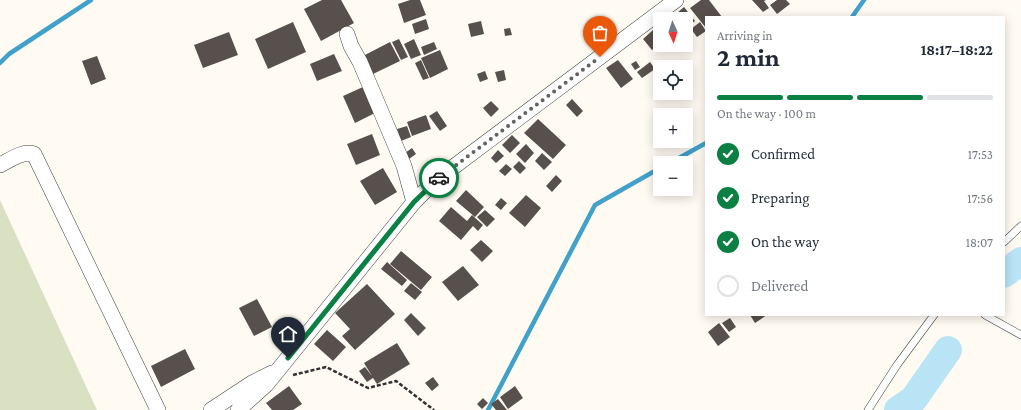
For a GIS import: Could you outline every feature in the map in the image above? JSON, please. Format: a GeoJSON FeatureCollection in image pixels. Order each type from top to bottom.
{"type":"FeatureCollection","features":[{"type":"Feature","properties":{"kind":"street"},"geometry":{"type":"LineString","coordinates":[[238,410],[266,385],[283,373],[414,202],[436,180],[676,0]]}},
{"type":"Feature","properties":{"kind":"street"},"geometry":{"type":"LineString","coordinates":[[347,34],[404,166],[414,202]]}},
{"type":"Feature","properties":{"kind":"street"},"geometry":{"type":"LineString","coordinates":[[0,165],[25,153],[30,152],[34,154],[158,410]]}},
{"type":"Feature","properties":{"kind":"street"},"geometry":{"type":"LineString","coordinates":[[211,410],[252,383],[283,373]]}},
{"type":"Feature","properties":{"kind":"lane"},"geometry":{"type":"LineString","coordinates":[[1005,241],[1021,226]]}},
{"type":"Feature","properties":{"kind":"lane"},"geometry":{"type":"LineString","coordinates":[[868,410],[897,365],[933,316]]}},
{"type":"Feature","properties":{"kind":"lane"},"geometry":{"type":"LineString","coordinates":[[987,316],[1021,335]]}},
{"type":"Feature","properties":{"kind":"path"},"geometry":{"type":"LineString","coordinates":[[283,373],[326,367],[368,388],[396,381],[434,410]]}},
{"type":"Feature","properties":{"kind":"green space"},"geometry":{"type":"Polygon","coordinates":[[[0,200],[97,410],[0,410],[0,200]]]}},
{"type":"Feature","properties":{"kind":"building"},"geometry":{"type":"Polygon","coordinates":[[[322,0],[341,0],[354,23],[321,41],[304,9],[322,0]]]}},
{"type":"Feature","properties":{"kind":"building"},"geometry":{"type":"Polygon","coordinates":[[[410,0],[420,0],[426,15],[404,23],[398,4],[410,0]]]}},
{"type":"Feature","properties":{"kind":"building"},"geometry":{"type":"Polygon","coordinates":[[[701,0],[709,0],[721,16],[705,16],[705,27],[690,8],[701,0]]]}},
{"type":"Feature","properties":{"kind":"building"},"geometry":{"type":"Polygon","coordinates":[[[752,0],[766,0],[764,1],[769,8],[763,12],[752,0]]]}},
{"type":"Feature","properties":{"kind":"building"},"geometry":{"type":"Polygon","coordinates":[[[777,0],[786,0],[790,4],[777,14],[770,5],[777,0]]]}},
{"type":"Feature","properties":{"kind":"building"},"geometry":{"type":"Polygon","coordinates":[[[684,7],[688,12],[678,12],[684,7]]]}},
{"type":"Feature","properties":{"kind":"building"},"geometry":{"type":"Polygon","coordinates":[[[426,19],[429,29],[415,34],[412,24],[426,19]]]}},
{"type":"Feature","properties":{"kind":"building"},"geometry":{"type":"Polygon","coordinates":[[[481,21],[484,34],[471,37],[468,24],[481,21]]]}},
{"type":"Feature","properties":{"kind":"building"},"geometry":{"type":"Polygon","coordinates":[[[293,22],[306,52],[268,69],[255,39],[293,22]]]}},
{"type":"Feature","properties":{"kind":"building"},"geometry":{"type":"Polygon","coordinates":[[[700,22],[705,32],[697,37],[693,32],[693,27],[700,22]]]}},
{"type":"Feature","properties":{"kind":"building"},"geometry":{"type":"Polygon","coordinates":[[[510,28],[512,35],[505,36],[504,29],[510,28]]]}},
{"type":"Feature","properties":{"kind":"building"},"geometry":{"type":"Polygon","coordinates":[[[653,30],[653,49],[652,50],[643,39],[653,30]]]}},
{"type":"Feature","properties":{"kind":"building"},"geometry":{"type":"Polygon","coordinates":[[[229,32],[238,55],[203,68],[194,45],[229,32]]]}},
{"type":"Feature","properties":{"kind":"building"},"geometry":{"type":"Polygon","coordinates":[[[399,39],[408,57],[401,60],[392,42],[399,39]]]}},
{"type":"Feature","properties":{"kind":"building"},"geometry":{"type":"Polygon","coordinates":[[[414,39],[421,55],[411,59],[404,44],[414,39]]]}},
{"type":"Feature","properties":{"kind":"building"},"geometry":{"type":"Polygon","coordinates":[[[390,42],[400,61],[373,74],[363,56],[390,42]]]}},
{"type":"Feature","properties":{"kind":"building"},"geometry":{"type":"Polygon","coordinates":[[[434,42],[437,49],[424,55],[421,47],[434,42]]]}},
{"type":"Feature","properties":{"kind":"building"},"geometry":{"type":"Polygon","coordinates":[[[440,50],[448,69],[430,78],[421,58],[440,50]]]}},
{"type":"Feature","properties":{"kind":"building"},"geometry":{"type":"Polygon","coordinates":[[[334,54],[342,71],[317,81],[310,64],[334,54]]]}},
{"type":"Feature","properties":{"kind":"building"},"geometry":{"type":"Polygon","coordinates":[[[97,56],[106,79],[91,85],[82,61],[97,56]]]}},
{"type":"Feature","properties":{"kind":"building"},"geometry":{"type":"Polygon","coordinates":[[[421,60],[429,78],[423,80],[415,63],[421,60]]]}},
{"type":"Feature","properties":{"kind":"building"},"geometry":{"type":"Polygon","coordinates":[[[618,60],[633,79],[621,88],[606,68],[618,60]]]}},
{"type":"Feature","properties":{"kind":"building"},"geometry":{"type":"Polygon","coordinates":[[[636,61],[640,67],[635,70],[631,64],[636,61]]]}},
{"type":"Feature","properties":{"kind":"building"},"geometry":{"type":"Polygon","coordinates":[[[650,62],[653,66],[653,70],[642,78],[637,72],[650,62]]]}},
{"type":"Feature","properties":{"kind":"building"},"geometry":{"type":"Polygon","coordinates":[[[504,70],[506,80],[498,82],[495,72],[504,70]]]}},
{"type":"Feature","properties":{"kind":"building"},"geometry":{"type":"Polygon","coordinates":[[[485,71],[488,79],[480,82],[477,74],[485,71]]]}},
{"type":"Feature","properties":{"kind":"building"},"geometry":{"type":"Polygon","coordinates":[[[363,87],[375,113],[355,123],[343,96],[363,87]]]}},
{"type":"Feature","properties":{"kind":"building"},"geometry":{"type":"Polygon","coordinates":[[[572,99],[583,111],[577,117],[566,105],[572,99]]]}},
{"type":"Feature","properties":{"kind":"building"},"geometry":{"type":"Polygon","coordinates":[[[491,101],[499,109],[491,117],[483,108],[491,101]]]}},
{"type":"Feature","properties":{"kind":"building"},"geometry":{"type":"Polygon","coordinates":[[[437,111],[447,126],[440,131],[429,116],[437,111]]]}},
{"type":"Feature","properties":{"kind":"building"},"geometry":{"type":"Polygon","coordinates":[[[426,115],[431,129],[412,136],[407,122],[426,115]]]}},
{"type":"Feature","properties":{"kind":"building"},"geometry":{"type":"Polygon","coordinates":[[[538,119],[566,145],[553,159],[524,133],[538,119]]]}},
{"type":"Feature","properties":{"kind":"building"},"geometry":{"type":"Polygon","coordinates":[[[407,126],[411,137],[401,141],[397,129],[407,126]]]}},
{"type":"Feature","properties":{"kind":"building"},"geometry":{"type":"Polygon","coordinates":[[[372,134],[380,155],[356,165],[347,144],[372,134]]]}},
{"type":"Feature","properties":{"kind":"building"},"geometry":{"type":"Polygon","coordinates":[[[512,135],[520,143],[510,153],[502,145],[512,135]]]}},
{"type":"Feature","properties":{"kind":"building"},"geometry":{"type":"Polygon","coordinates":[[[526,144],[534,153],[525,163],[516,154],[526,144]]]}},
{"type":"Feature","properties":{"kind":"building"},"geometry":{"type":"Polygon","coordinates":[[[412,148],[416,154],[409,159],[405,153],[412,148]]]}},
{"type":"Feature","properties":{"kind":"building"},"geometry":{"type":"Polygon","coordinates":[[[498,150],[504,156],[496,163],[491,158],[498,150]]]}},
{"type":"Feature","properties":{"kind":"building"},"geometry":{"type":"Polygon","coordinates":[[[542,153],[552,162],[544,170],[535,161],[542,153]]]}},
{"type":"Feature","properties":{"kind":"building"},"geometry":{"type":"Polygon","coordinates":[[[519,161],[526,168],[520,174],[513,167],[519,161]]]}},
{"type":"Feature","properties":{"kind":"building"},"geometry":{"type":"Polygon","coordinates":[[[506,164],[512,169],[505,176],[499,171],[506,164]]]}},
{"type":"Feature","properties":{"kind":"building"},"geometry":{"type":"Polygon","coordinates":[[[383,168],[397,192],[375,205],[360,181],[383,168]]]}},
{"type":"Feature","properties":{"kind":"building"},"geometry":{"type":"Polygon","coordinates":[[[556,175],[562,181],[552,192],[546,186],[556,175]]]}},
{"type":"Feature","properties":{"kind":"building"},"geometry":{"type":"Polygon","coordinates":[[[466,190],[484,207],[475,217],[456,201],[466,190]]]}},
{"type":"Feature","properties":{"kind":"building"},"geometry":{"type":"Polygon","coordinates":[[[526,195],[541,208],[525,227],[509,213],[526,195]]]}},
{"type":"Feature","properties":{"kind":"building"},"geometry":{"type":"Polygon","coordinates":[[[501,198],[507,203],[501,210],[495,205],[501,198]]]}},
{"type":"Feature","properties":{"kind":"building"},"geometry":{"type":"Polygon","coordinates":[[[451,207],[467,221],[472,215],[483,225],[478,231],[473,226],[461,240],[439,221],[451,207]]]}},
{"type":"Feature","properties":{"kind":"building"},"geometry":{"type":"Polygon","coordinates":[[[485,210],[495,219],[487,227],[477,217],[485,210]]]}},
{"type":"Feature","properties":{"kind":"building"},"geometry":{"type":"Polygon","coordinates":[[[481,240],[493,251],[482,262],[470,250],[481,240]]]}},
{"type":"Feature","properties":{"kind":"building"},"geometry":{"type":"Polygon","coordinates":[[[401,251],[432,277],[421,290],[390,264],[401,251]]]}},
{"type":"Feature","properties":{"kind":"building"},"geometry":{"type":"Polygon","coordinates":[[[387,262],[407,280],[402,286],[381,269],[387,262]]]}},
{"type":"Feature","properties":{"kind":"building"},"geometry":{"type":"Polygon","coordinates":[[[463,266],[479,285],[458,301],[442,282],[463,266]]]}},
{"type":"Feature","properties":{"kind":"building"},"geometry":{"type":"Polygon","coordinates":[[[411,283],[422,292],[415,300],[404,291],[411,283]]]}},
{"type":"Feature","properties":{"kind":"building"},"geometry":{"type":"Polygon","coordinates":[[[367,284],[395,314],[355,350],[342,336],[350,329],[335,313],[367,284]]]}},
{"type":"Feature","properties":{"kind":"building"},"geometry":{"type":"Polygon","coordinates":[[[257,299],[272,327],[254,336],[239,308],[257,299]]]}},
{"type":"Feature","properties":{"kind":"building"},"geometry":{"type":"Polygon","coordinates":[[[411,313],[426,328],[418,336],[404,320],[411,313]]]}},
{"type":"Feature","properties":{"kind":"building"},"geometry":{"type":"Polygon","coordinates":[[[751,316],[766,316],[755,323],[751,316]]]}},
{"type":"Feature","properties":{"kind":"building"},"geometry":{"type":"Polygon","coordinates":[[[730,318],[736,327],[729,332],[722,323],[730,318]]]}},
{"type":"Feature","properties":{"kind":"building"},"geometry":{"type":"Polygon","coordinates":[[[719,323],[730,337],[718,346],[708,332],[719,323]]]}},
{"type":"Feature","properties":{"kind":"building"},"geometry":{"type":"Polygon","coordinates":[[[327,330],[346,347],[333,361],[314,344],[327,330]]]}},
{"type":"Feature","properties":{"kind":"building"},"geometry":{"type":"Polygon","coordinates":[[[397,343],[410,364],[377,384],[373,378],[367,382],[359,371],[365,367],[372,376],[364,363],[397,343]]]}},
{"type":"Feature","properties":{"kind":"building"},"geometry":{"type":"Polygon","coordinates":[[[185,349],[195,369],[161,387],[151,366],[185,349]]]}},
{"type":"Feature","properties":{"kind":"building"},"geometry":{"type":"Polygon","coordinates":[[[433,377],[439,385],[432,391],[425,383],[433,377]]]}},
{"type":"Feature","properties":{"kind":"building"},"geometry":{"type":"Polygon","coordinates":[[[289,386],[302,404],[293,410],[272,410],[266,403],[289,386]]]}},
{"type":"Feature","properties":{"kind":"building"},"geometry":{"type":"Polygon","coordinates":[[[515,386],[523,398],[508,409],[500,397],[515,386]]]}},
{"type":"Feature","properties":{"kind":"building"},"geometry":{"type":"Polygon","coordinates":[[[483,398],[488,403],[482,409],[477,404],[483,398]]]}},
{"type":"Feature","properties":{"kind":"building"},"geometry":{"type":"Polygon","coordinates":[[[498,399],[507,410],[496,410],[491,404],[498,399]]]}},
{"type":"Feature","properties":{"kind":"waterway"},"geometry":{"type":"LineString","coordinates":[[0,63],[9,54],[91,0]]}},
{"type":"Feature","properties":{"kind":"waterway"},"geometry":{"type":"LineString","coordinates":[[853,16],[864,0]]}},
{"type":"Feature","properties":{"kind":"waterway"},"geometry":{"type":"LineString","coordinates":[[683,156],[705,144]]}},
{"type":"Feature","properties":{"kind":"waterway"},"geometry":{"type":"LineString","coordinates":[[488,410],[595,205],[653,172]]}},
{"type":"Feature","properties":{"kind":"waterway"},"geometry":{"type":"LineString","coordinates":[[1005,273],[1021,261]]}},
{"type":"Feature","properties":{"kind":"waterway"},"geometry":{"type":"LineString","coordinates":[[1005,272],[1021,269]]}},
{"type":"Feature","properties":{"kind":"waterway"},"geometry":{"type":"LineString","coordinates":[[898,410],[913,400],[948,350]]}},
{"type":"Feature","properties":{"kind":"way so far"},"geometry":{"type":"LineString","coordinates":[[439,178],[600,57]]}},
{"type":"Feature","properties":{"kind":"route"},"geometry":{"type":"LineString","coordinates":[[288,358],[414,202],[439,178]]}}]}
